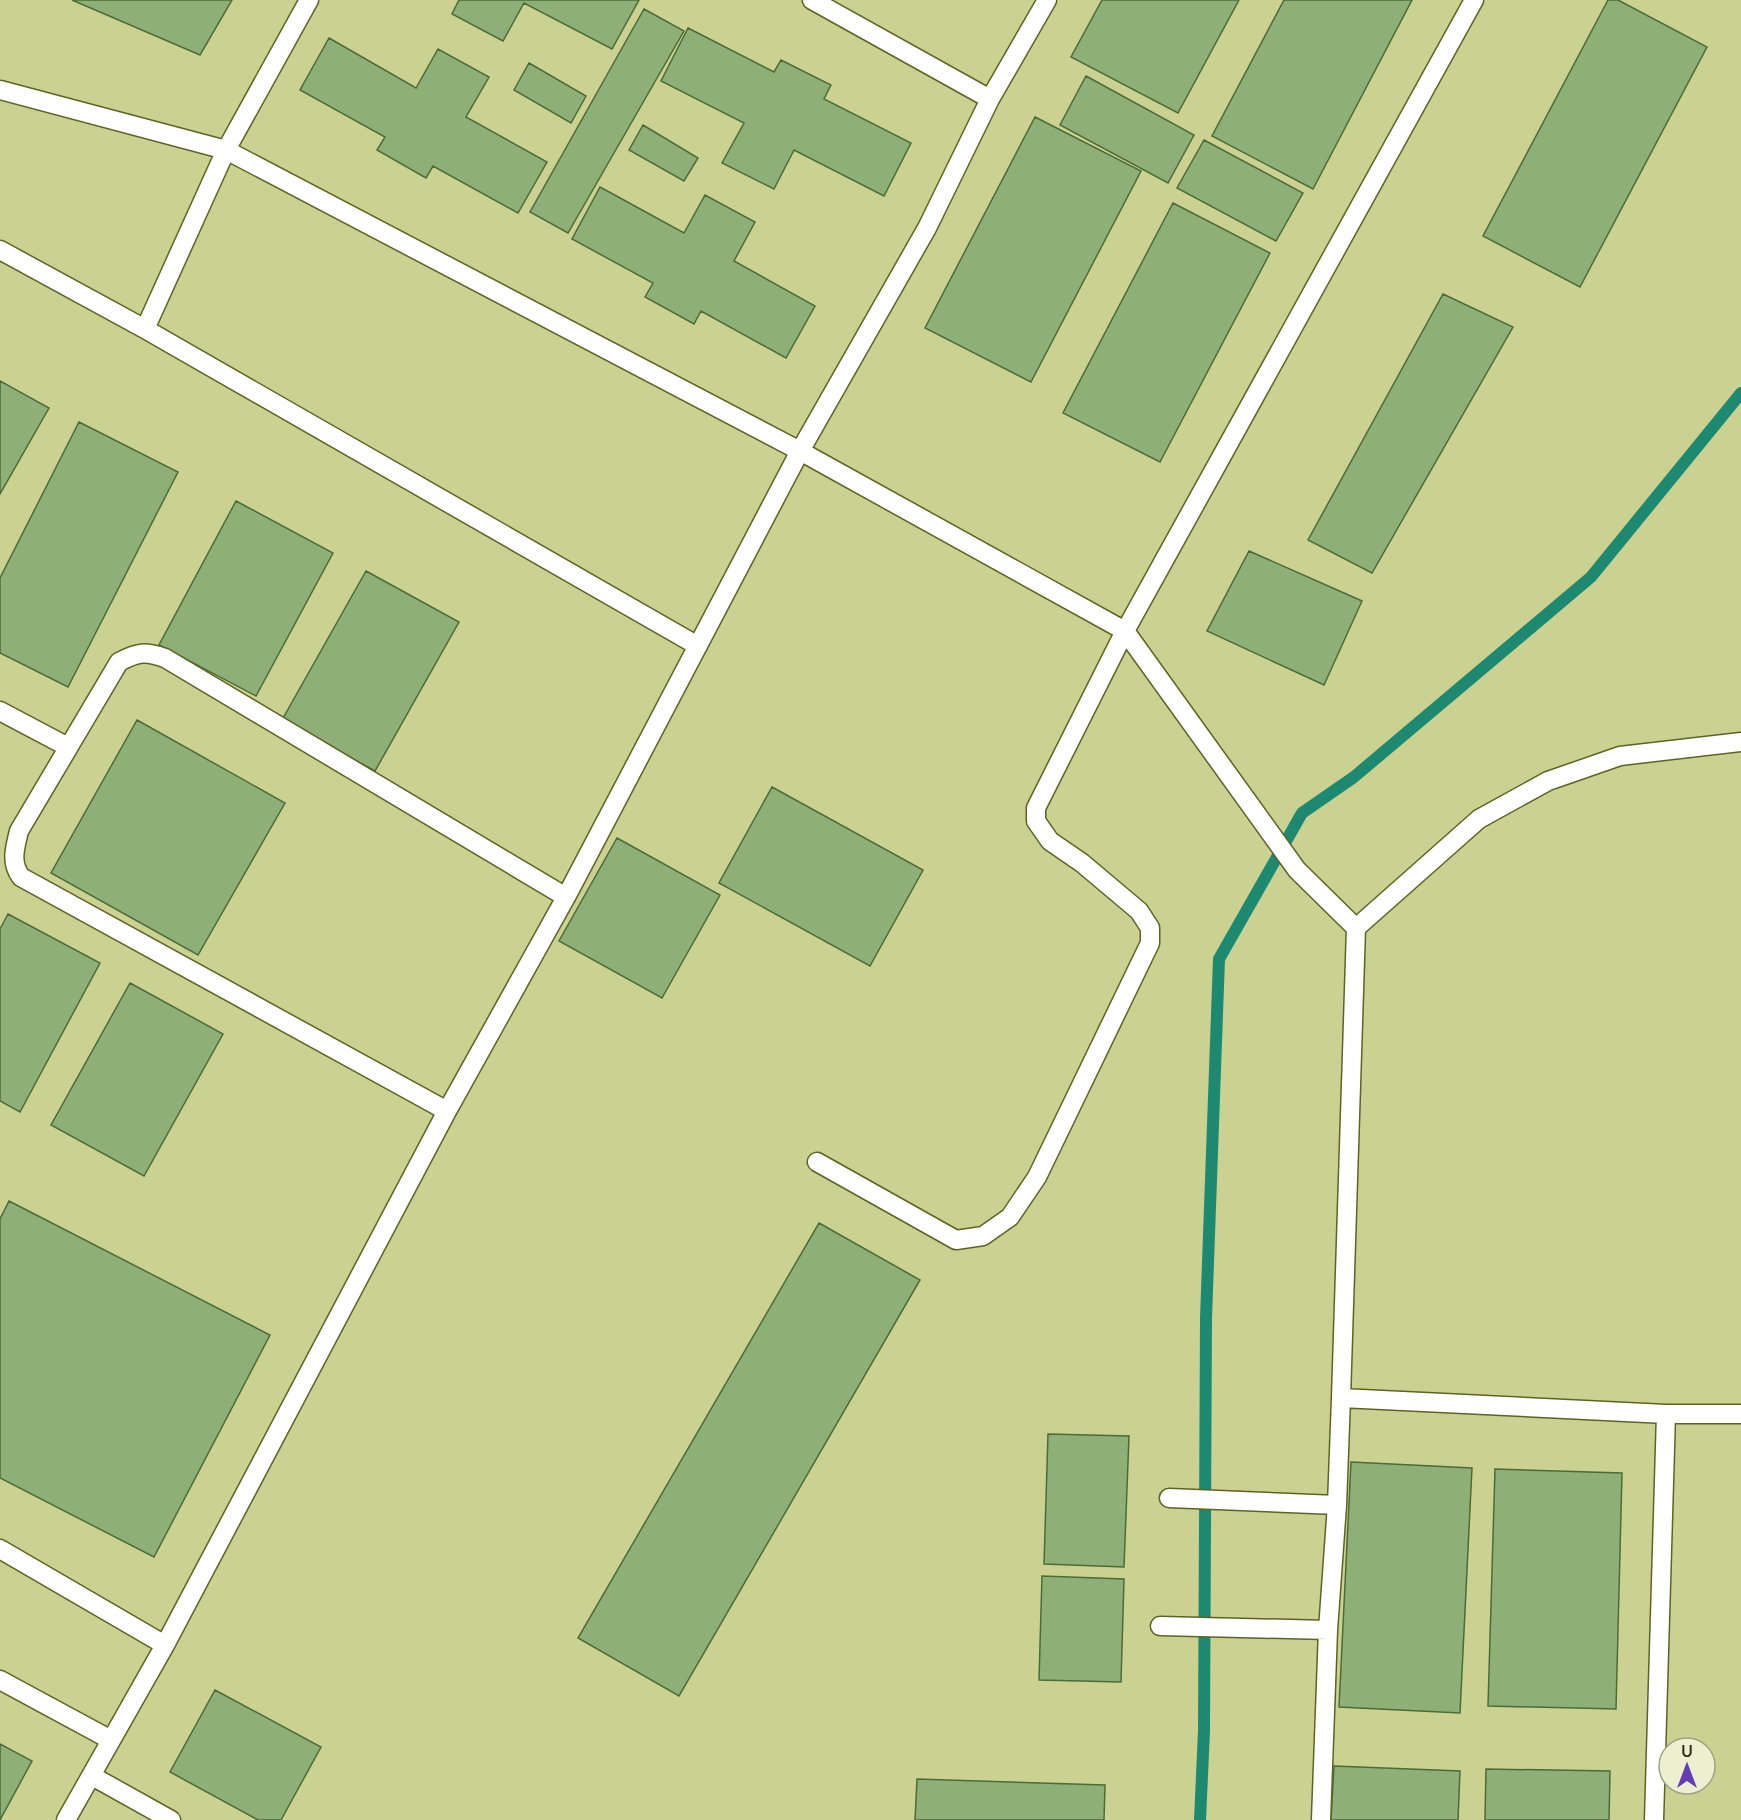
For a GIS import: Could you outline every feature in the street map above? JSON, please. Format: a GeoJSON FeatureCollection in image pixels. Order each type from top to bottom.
{"type":"FeatureCollection","features":[{"type":"Feature","properties":{"kind":"lane"},"geometry":{"type":"LineString","coordinates":[[145,329],[226,150],[309,0]]}},
{"type":"Feature","properties":{"kind":"lane"},"geometry":{"type":"LineString","coordinates":[[812,0],[990,99]]}},
{"type":"Feature","properties":{"kind":"lane"},"geometry":{"type":"LineString","coordinates":[[817,1162],[956,1240],[982,1236],[1010,1217],[1036,1177],[1150,943],[1150,928],[1139,911],[1082,863],[1050,841],[1036,821],[1036,808],[1125,631],[1474,0]]}},
{"type":"Feature","properties":{"kind":"lane"},"geometry":{"type":"LineString","coordinates":[[66,1820],[165,1645],[447,1111],[566,897],[800,451],[927,228],[990,99],[1043,2]]}},
{"type":"Feature","properties":{"kind":"lane"},"geometry":{"type":"LineString","coordinates":[[0,90],[226,150],[800,451],[1125,631],[1297,870],[1356,928]]}},
{"type":"Feature","properties":{"kind":"lane"},"geometry":{"type":"LineString","coordinates":[[0,250],[145,329],[698,646]]}},
{"type":"Feature","properties":{"kind":"lane"},"geometry":{"type":"LineString","coordinates":[[447,1111],[21,878],[16,870],[13,854],[19,831],[119,662],[136,653],[151,653],[165,658],[566,897]]}},
{"type":"Feature","properties":{"kind":"lane"},"geometry":{"type":"LineString","coordinates":[[0,711],[68,747]]}},
{"type":"Feature","properties":{"kind":"lane"},"geometry":{"type":"LineString","coordinates":[[1322,1820],[1328,1630],[1337,1505],[1356,928],[1479,819],[1548,781],[1620,756],[1741,742]]}},
{"type":"Feature","properties":{"kind":"lane"},"geometry":{"type":"LineString","coordinates":[[1341,1398],[1666,1414],[1741,1414]]}},
{"type":"Feature","properties":{"kind":"lane"},"geometry":{"type":"LineString","coordinates":[[1654,1820],[1666,1414]]}},
{"type":"Feature","properties":{"kind":"lane"},"geometry":{"type":"LineString","coordinates":[[1169,1498],[1337,1505]]}},
{"type":"Feature","properties":{"kind":"lane"},"geometry":{"type":"LineString","coordinates":[[0,1549],[165,1645]]}},
{"type":"Feature","properties":{"kind":"lane"},"geometry":{"type":"LineString","coordinates":[[1160,1626],[1328,1630]]}},
{"type":"Feature","properties":{"kind":"lane"},"geometry":{"type":"LineString","coordinates":[[0,1680],[111,1740]]}},
{"type":"Feature","properties":{"kind":"lane"},"geometry":{"type":"LineString","coordinates":[[92,1776],[171,1820]]}},
{"type":"Feature","properties":{"kind":"building"},"geometry":{"type":"Polygon","coordinates":[[[72,0],[232,0],[200,55],[72,0]]]}},
{"type":"Feature","properties":{"kind":"building"},"geometry":{"type":"Polygon","coordinates":[[[459,0],[639,0],[612,49],[524,3],[503,41],[452,14],[459,0]]]}},
{"type":"Feature","properties":{"kind":"building"},"geometry":{"type":"Polygon","coordinates":[[[1102,0],[1239,0],[1178,113],[1071,57],[1102,0]]]}},
{"type":"Feature","properties":{"kind":"building"},"geometry":{"type":"Polygon","coordinates":[[[1284,0],[1412,0],[1313,189],[1212,136],[1284,0]]]}},
{"type":"Feature","properties":{"kind":"building"},"geometry":{"type":"Polygon","coordinates":[[[1608,0],[1618,0],[1707,47],[1580,287],[1483,236],[1608,0]]]}},
{"type":"Feature","properties":{"kind":"building"},"geometry":{"type":"Polygon","coordinates":[[[644,9],[684,31],[568,233],[530,212],[644,9]]]}},
{"type":"Feature","properties":{"kind":"building"},"geometry":{"type":"Polygon","coordinates":[[[688,28],[774,72],[781,60],[831,85],[824,99],[911,143],[884,196],[794,150],[774,189],[722,163],[744,123],[661,81],[688,28]]]}},
{"type":"Feature","properties":{"kind":"building"},"geometry":{"type":"Polygon","coordinates":[[[329,38],[416,88],[438,49],[489,77],[466,117],[547,162],[518,213],[433,166],[426,178],[377,150],[385,137],[300,90],[329,38]]]}},
{"type":"Feature","properties":{"kind":"building"},"geometry":{"type":"Polygon","coordinates":[[[529,63],[586,96],[571,123],[514,90],[529,63]]]}},
{"type":"Feature","properties":{"kind":"building"},"geometry":{"type":"Polygon","coordinates":[[[1086,76],[1194,135],[1168,183],[1060,125],[1086,76]]]}},
{"type":"Feature","properties":{"kind":"building"},"geometry":{"type":"Polygon","coordinates":[[[1035,117],[1141,171],[1031,382],[925,328],[1035,117]]]}},
{"type":"Feature","properties":{"kind":"building"},"geometry":{"type":"Polygon","coordinates":[[[643,125],[698,158],[684,181],[629,150],[643,125]]]}},
{"type":"Feature","properties":{"kind":"building"},"geometry":{"type":"Polygon","coordinates":[[[1204,140],[1303,193],[1276,241],[1177,188],[1204,140]]]}},
{"type":"Feature","properties":{"kind":"building"},"geometry":{"type":"Polygon","coordinates":[[[600,187],[684,233],[705,195],[755,222],[734,261],[815,306],[786,358],[701,311],[694,324],[645,297],[653,283],[572,239],[600,187]]]}},
{"type":"Feature","properties":{"kind":"building"},"geometry":{"type":"Polygon","coordinates":[[[1173,203],[1270,253],[1160,462],[1063,413],[1173,203]]]}},
{"type":"Feature","properties":{"kind":"building"},"geometry":{"type":"Polygon","coordinates":[[[1443,294],[1513,327],[1372,573],[1308,540],[1443,294]]]}},
{"type":"Feature","properties":{"kind":"building"},"geometry":{"type":"Polygon","coordinates":[[[0,381],[49,408],[0,494],[0,381]]]}},
{"type":"Feature","properties":{"kind":"building"},"geometry":{"type":"Polygon","coordinates":[[[79,422],[178,472],[68,687],[0,653],[0,578],[79,422]]]}},
{"type":"Feature","properties":{"kind":"building"},"geometry":{"type":"Polygon","coordinates":[[[236,501],[333,553],[256,696],[159,645],[236,501]]]}},
{"type":"Feature","properties":{"kind":"building"},"geometry":{"type":"Polygon","coordinates":[[[1249,551],[1362,601],[1324,685],[1207,631],[1249,551]]]}},
{"type":"Feature","properties":{"kind":"building"},"geometry":{"type":"Polygon","coordinates":[[[366,571],[459,622],[375,771],[282,720],[366,571]]]}},
{"type":"Feature","properties":{"kind":"building"},"geometry":{"type":"Polygon","coordinates":[[[137,720],[285,803],[198,955],[51,873],[137,720]]]}},
{"type":"Feature","properties":{"kind":"building"},"geometry":{"type":"Polygon","coordinates":[[[772,787],[923,870],[870,966],[719,883],[772,787]]]}},
{"type":"Feature","properties":{"kind":"building"},"geometry":{"type":"Polygon","coordinates":[[[617,838],[720,895],[662,998],[559,941],[617,838]]]}},
{"type":"Feature","properties":{"kind":"building"},"geometry":{"type":"Polygon","coordinates":[[[8,914],[100,963],[20,1112],[0,1101],[0,929],[8,914]]]}},
{"type":"Feature","properties":{"kind":"building"},"geometry":{"type":"Polygon","coordinates":[[[130,983],[223,1034],[144,1176],[51,1125],[130,983]]]}},
{"type":"Feature","properties":{"kind":"building"},"geometry":{"type":"Polygon","coordinates":[[[9,1201],[270,1335],[154,1557],[0,1478],[0,1219],[9,1201]]]}},
{"type":"Feature","properties":{"kind":"building"},"geometry":{"type":"Polygon","coordinates":[[[819,1223],[920,1280],[679,1696],[578,1638],[819,1223]]]}},
{"type":"Feature","properties":{"kind":"building"},"geometry":{"type":"Polygon","coordinates":[[[1048,1434],[1129,1436],[1124,1567],[1044,1564],[1048,1434]]]}},
{"type":"Feature","properties":{"kind":"building"},"geometry":{"type":"Polygon","coordinates":[[[1351,1462],[1472,1468],[1460,1713],[1339,1707],[1351,1462]]]}},
{"type":"Feature","properties":{"kind":"building"},"geometry":{"type":"Polygon","coordinates":[[[1495,1469],[1622,1473],[1616,1709],[1488,1706],[1495,1469]]]}},
{"type":"Feature","properties":{"kind":"building"},"geometry":{"type":"Polygon","coordinates":[[[1042,1576],[1124,1579],[1121,1682],[1039,1680],[1042,1576]]]}},
{"type":"Feature","properties":{"kind":"building"},"geometry":{"type":"Polygon","coordinates":[[[215,1690],[321,1747],[281,1820],[258,1820],[170,1772],[215,1690]]]}},
{"type":"Feature","properties":{"kind":"building"},"geometry":{"type":"Polygon","coordinates":[[[0,1744],[32,1761],[0,1820],[0,1744]]]}},
{"type":"Feature","properties":{"kind":"building"},"geometry":{"type":"Polygon","coordinates":[[[1334,1766],[1460,1771],[1458,1820],[1331,1820],[1334,1766]]]}},
{"type":"Feature","properties":{"kind":"building"},"geometry":{"type":"Polygon","coordinates":[[[1486,1769],[1610,1771],[1609,1820],[1485,1820],[1486,1769]]]}},
{"type":"Feature","properties":{"kind":"building"},"geometry":{"type":"Polygon","coordinates":[[[917,1779],[1105,1785],[1104,1820],[915,1820],[917,1779]]]}},
{"type":"Feature","properties":{"kind":"waterway"},"geometry":{"type":"LineString","coordinates":[[1200,1820],[1204,1731],[1206,1318],[1219,959],[1302,813],[1354,777],[1591,577],[1741,393]]}}]}
